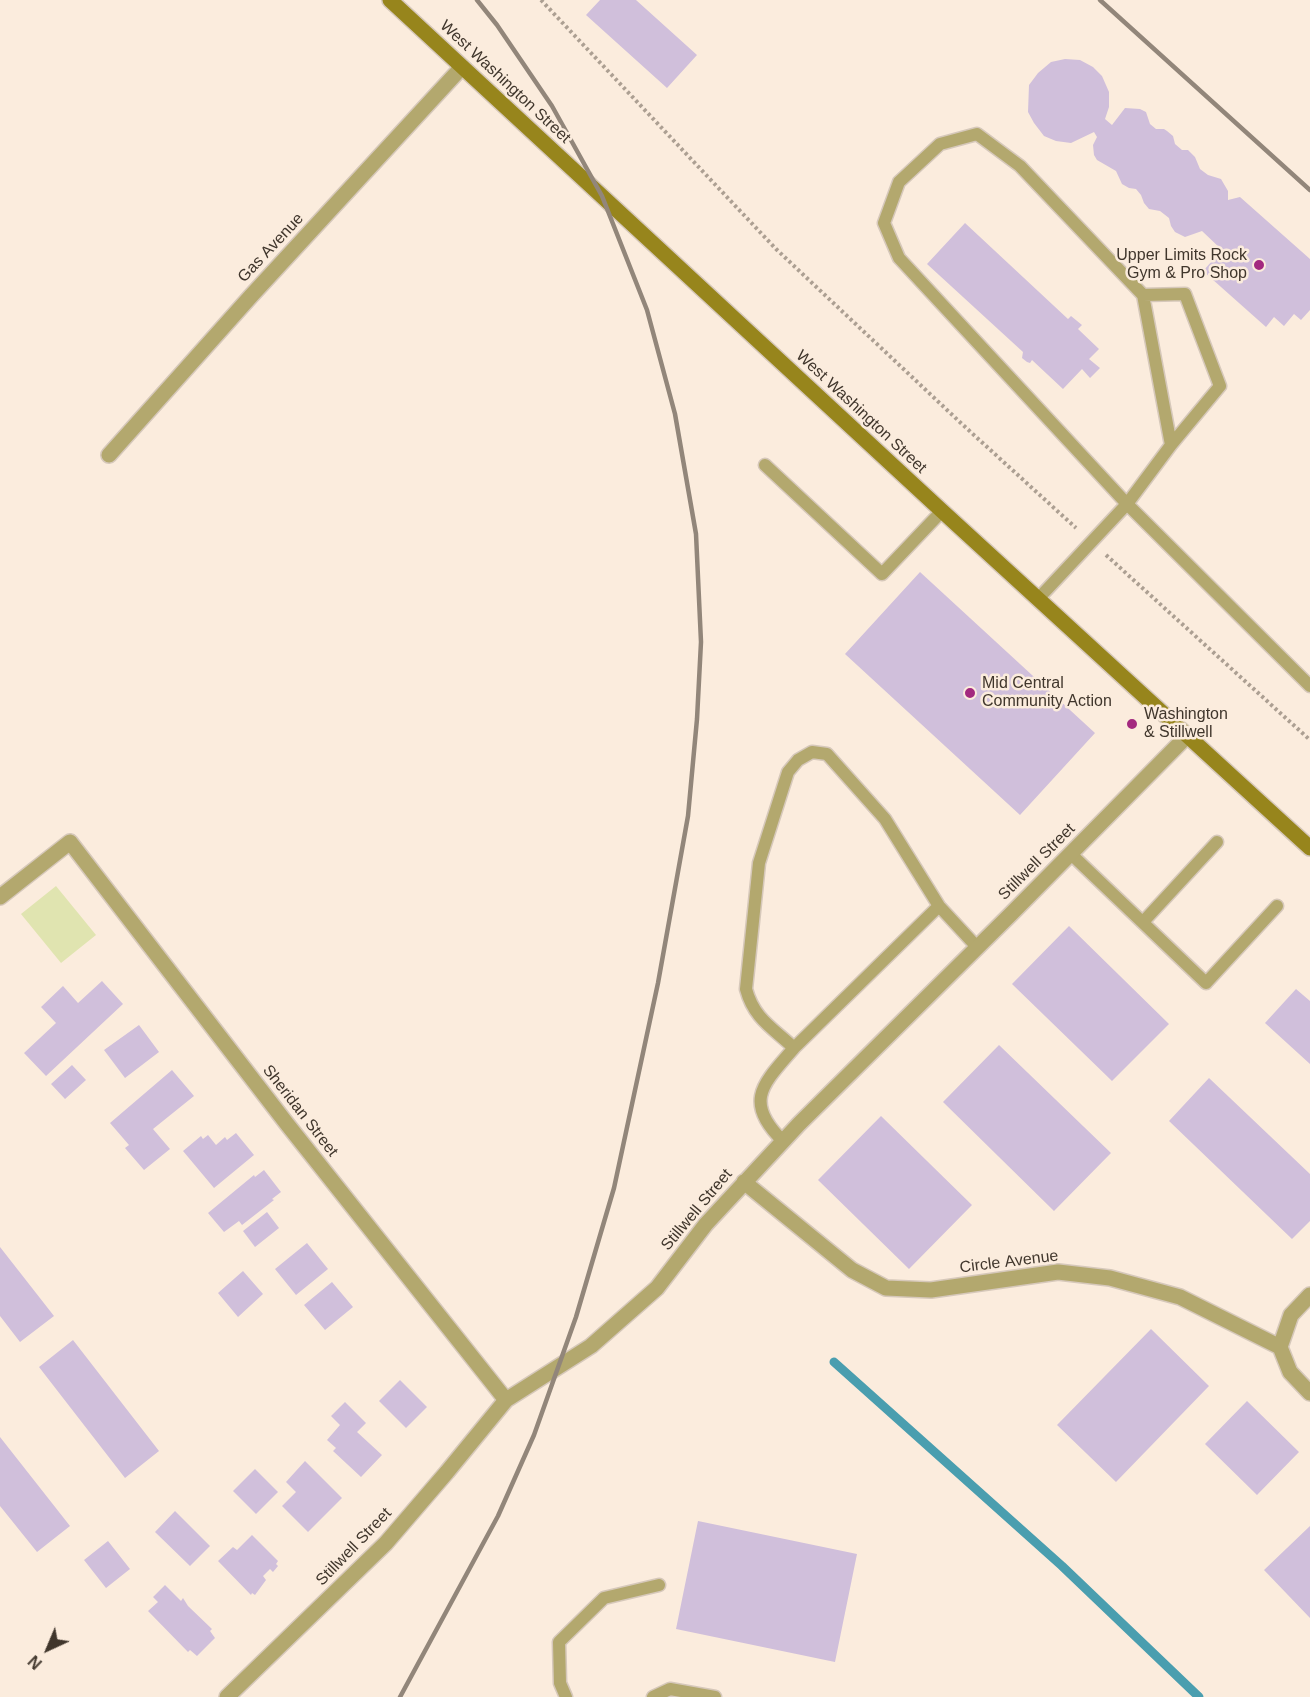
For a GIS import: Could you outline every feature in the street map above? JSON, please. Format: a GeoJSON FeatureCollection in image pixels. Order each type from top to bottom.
{"type":"FeatureCollection","features":[{"type":"Feature","properties":{"kind":"main road","name":"West Washington Street"},"geometry":{"type":"LineString","coordinates":[[390,0],[1310,848]]}},
{"type":"Feature","properties":{"kind":"street","name":"Gas Avenue"},"geometry":{"type":"LineString","coordinates":[[109,455],[206,345],[462,67]]}},
{"type":"Feature","properties":{"kind":"street","name":"Stillwell Street"},"geometry":{"type":"LineString","coordinates":[[227,1697],[386,1543],[506,1400],[591,1346],[657,1288],[706,1224],[783,1141],[1188,735]]}},
{"type":"Feature","properties":{"kind":"street","name":"Sheridan Street"},"geometry":{"type":"LineString","coordinates":[[0,897],[70,842],[287,1124],[506,1400]]}},
{"type":"Feature","properties":{"kind":"street","name":"Circle Avenue"},"geometry":{"type":"LineString","coordinates":[[744,1182],[852,1270],[886,1288],[932,1290],[1058,1272],[1110,1278],[1180,1297],[1280,1347]]}},
{"type":"Feature","properties":{"kind":"street"},"geometry":{"type":"LineString","coordinates":[[1310,1296],[1291,1315],[1280,1347],[1290,1372],[1310,1393]]}},
{"type":"Feature","properties":{"kind":"lane"},"geometry":{"type":"LineString","coordinates":[[1171,445],[1143,295],[1020,165],[977,134],[940,144],[899,182],[884,223],[899,258],[1127,504],[1310,686]]}},
{"type":"Feature","properties":{"kind":"lane"},"geometry":{"type":"LineString","coordinates":[[1038,598],[1127,504],[1171,445],[1220,386],[1185,294],[1143,295]]}},
{"type":"Feature","properties":{"kind":"lane"},"geometry":{"type":"LineString","coordinates":[[765,465],[882,574],[942,511]]}},
{"type":"Feature","properties":{"kind":"lane"},"geometry":{"type":"LineString","coordinates":[[794,1048],[759,1016],[749,1002],[746,988],[759,862],[788,772],[798,760],[812,752],[827,754],[885,819],[939,906],[977,947]]}},
{"type":"Feature","properties":{"kind":"lane"},"geometry":{"type":"LineString","coordinates":[[1143,922],[1217,842]]}},
{"type":"Feature","properties":{"kind":"lane"},"geometry":{"type":"LineString","coordinates":[[1071,854],[1206,983],[1277,906]]}},
{"type":"Feature","properties":{"kind":"lane"},"geometry":{"type":"LineString","coordinates":[[783,1141],[765,1120],[760,1109],[764,1083],[794,1048],[939,906]]}},
{"type":"Feature","properties":{"kind":"lane"},"geometry":{"type":"LineString","coordinates":[[566,1697],[560,1683],[559,1642],[604,1598],[658,1585]]}},
{"type":"Feature","properties":{"kind":"lane"},"geometry":{"type":"LineString","coordinates":[[653,1697],[670,1689],[715,1697]]}},
{"type":"Feature","properties":{"kind":"path"},"geometry":{"type":"LineString","coordinates":[[541,0],[776,249],[963,425],[1310,740]]}},
{"type":"Feature","properties":{"kind":"green space"},"geometry":{"type":"Polygon","coordinates":[[[56,886],[96,935],[61,963],[21,914],[56,886]]]}},
{"type":"Feature","properties":{"kind":"building"},"geometry":{"type":"Polygon","coordinates":[[[600,0],[636,0],[697,55],[667,88],[586,15],[600,0]]]}},
{"type":"Feature","properties":{"kind":"building"},"geometry":{"type":"Polygon","coordinates":[[[1065,59],[1080,60],[1093,67],[1102,76],[1109,92],[1109,107],[1105,119],[1112,125],[1125,108],[1140,109],[1146,112],[1150,124],[1156,129],[1164,129],[1173,136],[1175,144],[1182,150],[1188,150],[1195,157],[1200,169],[1208,175],[1221,179],[1228,191],[1228,200],[1240,197],[1310,259],[1310,310],[1301,320],[1294,314],[1284,326],[1274,317],[1266,327],[1203,271],[1222,250],[1202,231],[1185,237],[1175,232],[1169,218],[1160,211],[1149,209],[1136,189],[1122,184],[1116,171],[1097,160],[1093,145],[1097,137],[1094,132],[1071,143],[1056,141],[1044,136],[1028,112],[1029,85],[1051,62],[1065,59]]]}},
{"type":"Feature","properties":{"kind":"building"},"geometry":{"type":"Polygon","coordinates":[[[965,223],[1068,319],[1071,316],[1082,325],[1078,329],[1099,349],[1089,359],[1100,368],[1090,378],[1082,369],[1063,389],[1032,360],[1030,363],[1022,358],[1023,352],[927,264],[965,223]]]}},
{"type":"Feature","properties":{"kind":"building","name":"Mid Central Community Action"},"geometry":{"type":"Polygon","coordinates":[[[920,572],[1095,733],[1020,815],[845,654],[920,572]]]}},
{"type":"Feature","properties":{"kind":"building"},"geometry":{"type":"Polygon","coordinates":[[[1069,926],[1169,1024],[1112,1081],[1012,984],[1069,926]]]}},
{"type":"Feature","properties":{"kind":"building"},"geometry":{"type":"Polygon","coordinates":[[[102,981],[123,1004],[46,1076],[24,1053],[56,1023],[41,1007],[63,986],[78,1003],[102,981]]]}},
{"type":"Feature","properties":{"kind":"building"},"geometry":{"type":"Polygon","coordinates":[[[1296,989],[1310,1001],[1310,1064],[1265,1023],[1296,989]]]}},
{"type":"Feature","properties":{"kind":"building"},"geometry":{"type":"Polygon","coordinates":[[[139,1025],[159,1052],[125,1078],[104,1050],[139,1025]]]}},
{"type":"Feature","properties":{"kind":"building"},"geometry":{"type":"Polygon","coordinates":[[[999,1045],[1111,1153],[1054,1211],[943,1102],[999,1045]]]}},
{"type":"Feature","properties":{"kind":"building"},"geometry":{"type":"Polygon","coordinates":[[[72,1065],[86,1080],[65,1099],[51,1084],[72,1065]]]}},
{"type":"Feature","properties":{"kind":"building"},"geometry":{"type":"Polygon","coordinates":[[[172,1070],[194,1096],[153,1129],[170,1149],[144,1170],[125,1148],[129,1145],[110,1123],[172,1070]]]}},
{"type":"Feature","properties":{"kind":"building"},"geometry":{"type":"Polygon","coordinates":[[[1209,1078],[1310,1174],[1310,1221],[1292,1239],[1169,1121],[1209,1078]]]}},
{"type":"Feature","properties":{"kind":"building"},"geometry":{"type":"Polygon","coordinates":[[[881,1116],[972,1205],[909,1269],[818,1180],[881,1116]]]}},
{"type":"Feature","properties":{"kind":"building"},"geometry":{"type":"Polygon","coordinates":[[[236,1133],[254,1155],[214,1188],[183,1151],[201,1136],[203,1139],[208,1135],[216,1145],[225,1137],[227,1140],[236,1133]]]}},
{"type":"Feature","properties":{"kind":"building"},"geometry":{"type":"Polygon","coordinates":[[[264,1170],[281,1192],[242,1225],[239,1221],[224,1232],[208,1213],[254,1175],[255,1177],[264,1170]]]}},
{"type":"Feature","properties":{"kind":"building"},"geometry":{"type":"Polygon","coordinates":[[[267,1212],[279,1228],[255,1247],[243,1231],[267,1212]]]}},
{"type":"Feature","properties":{"kind":"building"},"geometry":{"type":"Polygon","coordinates":[[[307,1243],[328,1269],[296,1295],[275,1269],[307,1243]]]}},
{"type":"Feature","properties":{"kind":"building"},"geometry":{"type":"Polygon","coordinates":[[[0,1247],[54,1316],[20,1342],[0,1316],[0,1247]]]}},
{"type":"Feature","properties":{"kind":"building"},"geometry":{"type":"Polygon","coordinates":[[[243,1271],[263,1294],[238,1317],[218,1293],[243,1271]]]}},
{"type":"Feature","properties":{"kind":"building"},"geometry":{"type":"Polygon","coordinates":[[[332,1282],[353,1307],[325,1330],[304,1305],[332,1282]]]}},
{"type":"Feature","properties":{"kind":"building"},"geometry":{"type":"Polygon","coordinates":[[[1151,1329],[1209,1386],[1116,1482],[1057,1425],[1151,1329]]]}},
{"type":"Feature","properties":{"kind":"building"},"geometry":{"type":"Polygon","coordinates":[[[73,1340],[159,1451],[125,1478],[39,1367],[73,1340]]]}},
{"type":"Feature","properties":{"kind":"building"},"geometry":{"type":"Polygon","coordinates":[[[400,1380],[427,1407],[406,1428],[379,1401],[400,1380]]]}},
{"type":"Feature","properties":{"kind":"building"},"geometry":{"type":"Polygon","coordinates":[[[1247,1401],[1299,1452],[1257,1495],[1205,1444],[1247,1401]]]}},
{"type":"Feature","properties":{"kind":"building"},"geometry":{"type":"Polygon","coordinates":[[[345,1402],[366,1423],[357,1432],[382,1455],[361,1477],[333,1451],[336,1448],[327,1440],[340,1425],[331,1416],[345,1402]]]}},
{"type":"Feature","properties":{"kind":"building"},"geometry":{"type":"Polygon","coordinates":[[[0,1437],[70,1526],[37,1552],[0,1506],[0,1437]]]}},
{"type":"Feature","properties":{"kind":"building"},"geometry":{"type":"Polygon","coordinates":[[[305,1461],[342,1498],[308,1532],[282,1506],[296,1492],[286,1482],[305,1461]]]}},
{"type":"Feature","properties":{"kind":"building"},"geometry":{"type":"Polygon","coordinates":[[[255,1469],[278,1492],[256,1514],[233,1491],[255,1469]]]}},
{"type":"Feature","properties":{"kind":"building"},"geometry":{"type":"Polygon","coordinates":[[[175,1511],[210,1546],[190,1566],[155,1532],[175,1511]]]}},
{"type":"Feature","properties":{"kind":"building"},"geometry":{"type":"Polygon","coordinates":[[[698,1521],[857,1554],[835,1662],[676,1629],[698,1521]]]}},
{"type":"Feature","properties":{"kind":"building"},"geometry":{"type":"Polygon","coordinates":[[[1310,1526],[1310,1618],[1264,1570],[1310,1526]]]}},
{"type":"Feature","properties":{"kind":"building"},"geometry":{"type":"Polygon","coordinates":[[[252,1535],[278,1561],[276,1564],[278,1566],[273,1572],[270,1569],[263,1576],[266,1580],[255,1595],[252,1593],[251,1595],[218,1561],[233,1547],[237,1550],[252,1535]]]}},
{"type":"Feature","properties":{"kind":"building"},"geometry":{"type":"Polygon","coordinates":[[[108,1541],[130,1569],[106,1588],[84,1560],[108,1541]]]}},
{"type":"Feature","properties":{"kind":"building"},"geometry":{"type":"Polygon","coordinates":[[[165,1585],[181,1601],[183,1598],[188,1606],[212,1629],[210,1631],[215,1638],[197,1656],[190,1650],[188,1652],[148,1611],[158,1602],[153,1597],[165,1585]]]}},
{"type":"Feature","properties":{"kind":"waterway"},"geometry":{"type":"LineString","coordinates":[[834,1362],[1062,1566],[1199,1697]]}},
{"type":"Feature","properties":{"kind":"railway"},"geometry":{"type":"LineString","coordinates":[[400,1697],[498,1516],[534,1435],[576,1317],[614,1188],[658,983],[688,816],[701,642],[696,534],[675,414],[647,310],[602,196],[552,106],[497,25],[477,0]]}},
{"type":"Feature","properties":{"kind":"railway"},"geometry":{"type":"LineString","coordinates":[[1100,0],[1310,190]]}},
{"type":"Feature","properties":{"kind":"place","name":"Upper Limits Rock Gym & Pro Shop"},"geometry":{"type":"Point","coordinates":[1259,265]}},
{"type":"Feature","properties":{"kind":"place","name":"Mid Central Community Action"},"geometry":{"type":"Point","coordinates":[970,693]}},
{"type":"Feature","properties":{"kind":"place","name":"Washington & Stillwell"},"geometry":{"type":"Point","coordinates":[1132,724]}}]}
